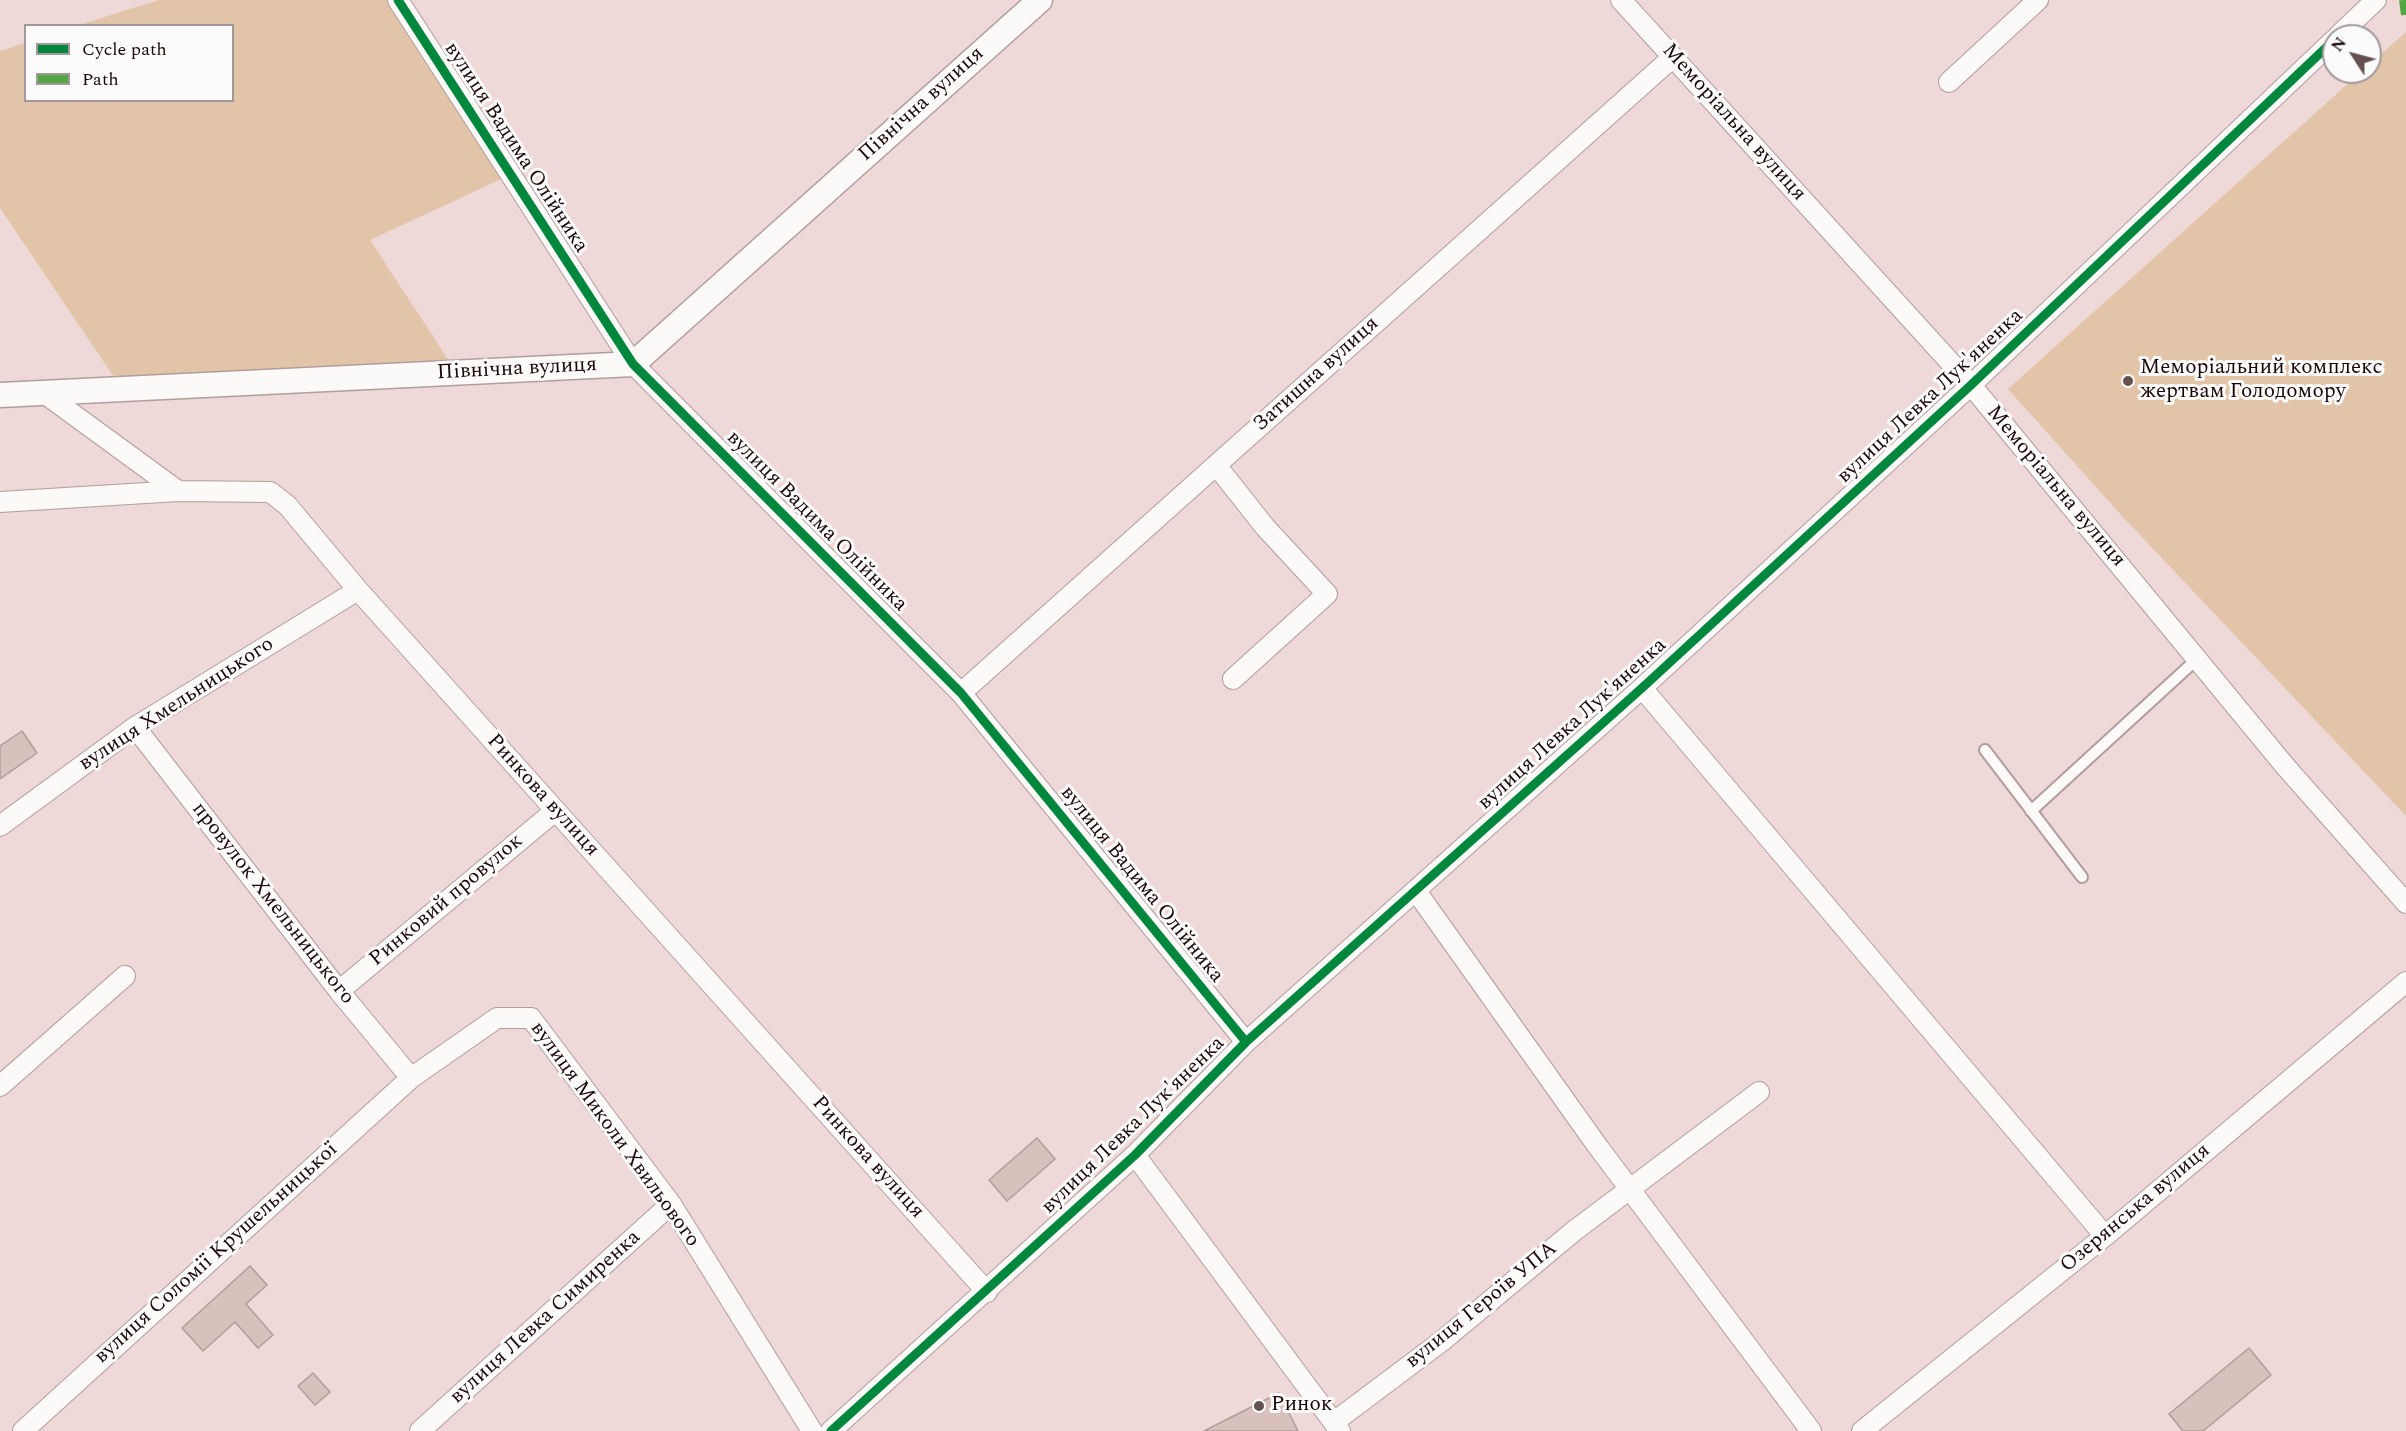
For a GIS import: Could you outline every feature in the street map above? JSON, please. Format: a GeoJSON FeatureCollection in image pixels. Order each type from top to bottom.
{"type":"FeatureCollection","features":[{"type":"Feature","properties":{"kind":"street","name":"вулиця Вадима Олійника"},"geometry":{"type":"LineString","coordinates":[[398,0],[633,364],[961,693],[1246,1042]]}},
{"type":"Feature","properties":{"kind":"street","name":"Північна вулиця"},"geometry":{"type":"LineString","coordinates":[[0,395],[633,364],[1040,0]]}},
{"type":"Feature","properties":{"kind":"street","name":"Меморіальна вулиця"},"geometry":{"type":"LineString","coordinates":[[1621,0],[1971,385],[2285,766],[2406,903]]}},
{"type":"Feature","properties":{"kind":"street"},"geometry":{"type":"LineString","coordinates":[[1949,82],[2038,0]]}},
{"type":"Feature","properties":{"kind":"street"},"geometry":{"type":"LineString","coordinates":[[2351,24],[2376,0]]}},
{"type":"Feature","properties":{"kind":"street","name":"вулиця Левка Лук'яненка"},"geometry":{"type":"LineString","coordinates":[[831,1431],[987,1292],[1135,1155],[1246,1042],[1641,688],[1971,385],[2322,51]]}},
{"type":"Feature","properties":{"kind":"street","name":"Затишна вулиця"},"geometry":{"type":"LineString","coordinates":[[961,693],[1673,57]]}},
{"type":"Feature","properties":{"kind":"street"},"geometry":{"type":"LineString","coordinates":[[44,393],[178,491]]}},
{"type":"Feature","properties":{"kind":"street"},"geometry":{"type":"LineString","coordinates":[[1216,465],[1265,527],[1327,594],[1233,679]]}},
{"type":"Feature","properties":{"kind":"street","name":"Ринкова вулиця"},"geometry":{"type":"LineString","coordinates":[[0,502],[178,491],[270,492],[287,505],[358,590],[987,1292]]}},
{"type":"Feature","properties":{"kind":"street","name":"вулиця Хмельницького"},"geometry":{"type":"LineString","coordinates":[[0,826],[135,728],[358,590]]}},
{"type":"Feature","properties":{"kind":"street"},"geometry":{"type":"LineString","coordinates":[[1641,688],[2105,1236]]}},
{"type":"Feature","properties":{"kind":"street","name":"провулок Хмельницького"},"geometry":{"type":"LineString","coordinates":[[135,728],[339,991],[411,1078]]}},
{"type":"Feature","properties":{"kind":"street","name":"Ринковий провулок"},"geometry":{"type":"LineString","coordinates":[[339,991],[555,811]]}},
{"type":"Feature","properties":{"kind":"street"},"geometry":{"type":"LineString","coordinates":[[1416,891],[1630,1190],[1811,1431]]}},
{"type":"Feature","properties":{"kind":"street"},"geometry":{"type":"LineString","coordinates":[[0,1086],[125,976]]}},
{"type":"Feature","properties":{"kind":"street","name":"Озерянська вулиця"},"geometry":{"type":"LineString","coordinates":[[1862,1431],[2105,1236],[2406,982]]}},
{"type":"Feature","properties":{"kind":"street","name":"вулиця Соломії Крушельницької"},"geometry":{"type":"LineString","coordinates":[[23,1431],[411,1078],[497,1018]]}},
{"type":"Feature","properties":{"kind":"street","name":"вулиця Миколи Хвильового"},"geometry":{"type":"LineString","coordinates":[[497,1018],[531,1018],[671,1204],[812,1431]]}},
{"type":"Feature","properties":{"kind":"street","name":"вулиця Героїв УПА"},"geometry":{"type":"LineString","coordinates":[[1337,1426],[1574,1231],[1759,1092]]}},
{"type":"Feature","properties":{"kind":"street"},"geometry":{"type":"LineString","coordinates":[[1135,1155],[1337,1426]]}},
{"type":"Feature","properties":{"kind":"street","name":"вулиця Левка Симиренка"},"geometry":{"type":"LineString","coordinates":[[420,1431],[671,1204]]}},
{"type":"Feature","properties":{"kind":"lane"},"geometry":{"type":"LineString","coordinates":[[2031,811],[2197,659]]}},
{"type":"Feature","properties":{"kind":"lane"},"geometry":{"type":"LineString","coordinates":[[1984,750],[2082,877]]}},
{"type":"Feature","properties":{"kind":"shaded area"},"geometry":{"type":"Polygon","coordinates":[[[159,0],[396,0],[510,175],[370,240],[457,373],[122,389],[0,208],[0,51],[24,43],[24,102],[234,102],[234,24],[82,24],[159,0]]]}},
{"type":"Feature","properties":{"kind":"shaded area"},"geometry":{"type":"Polygon","coordinates":[[[2406,32],[2406,816],[2122,516],[2008,389],[2348,84],[2382,84],[2382,53],[2406,32]]]}},
{"type":"Feature","properties":{"kind":"building"},"geometry":{"type":"Polygon","coordinates":[[[22,731],[37,753],[0,779],[0,746],[22,731]]]}},
{"type":"Feature","properties":{"kind":"building"},"geometry":{"type":"Polygon","coordinates":[[[1037,1138],[1055,1159],[1007,1201],[989,1180],[1037,1138]]]}},
{"type":"Feature","properties":{"kind":"building"},"geometry":{"type":"Polygon","coordinates":[[[250,1266],[267,1285],[246,1304],[273,1335],[258,1348],[235,1322],[203,1351],[182,1328],[250,1266]]]}},
{"type":"Feature","properties":{"kind":"building"},"geometry":{"type":"Polygon","coordinates":[[[2249,1348],[2271,1375],[2203,1431],[2183,1431],[2169,1414],[2249,1348]]]}},
{"type":"Feature","properties":{"kind":"building"},"geometry":{"type":"Polygon","coordinates":[[[313,1373],[330,1392],[315,1405],[298,1386],[313,1373]]]}},
{"type":"Feature","properties":{"kind":"building"},"geometry":{"type":"Polygon","coordinates":[[[1279,1393],[1298,1431],[1204,1431],[1279,1393]]]}},
{"type":"Feature","properties":{"kind":"marked path"},"geometry":{"type":"LineString","coordinates":[[2403,0],[2406,22]]}},
{"type":"Feature","properties":{"kind":"cycle path"},"geometry":{"type":"LineString","coordinates":[[398,0],[633,364],[961,693],[1246,1042]]}},
{"type":"Feature","properties":{"kind":"cycle path"},"geometry":{"type":"LineString","coordinates":[[831,1431],[1135,1155],[1246,1042],[1642,688],[1971,385],[2322,51]]}},
{"type":"Feature","properties":{"kind":"place","name":"Меморіальний комплекс жертвам Голодомору"},"geometry":{"type":"Point","coordinates":[2128,381]}},
{"type":"Feature","properties":{"kind":"place","name":"Ринок"},"geometry":{"type":"Point","coordinates":[1259,1406]}}]}
